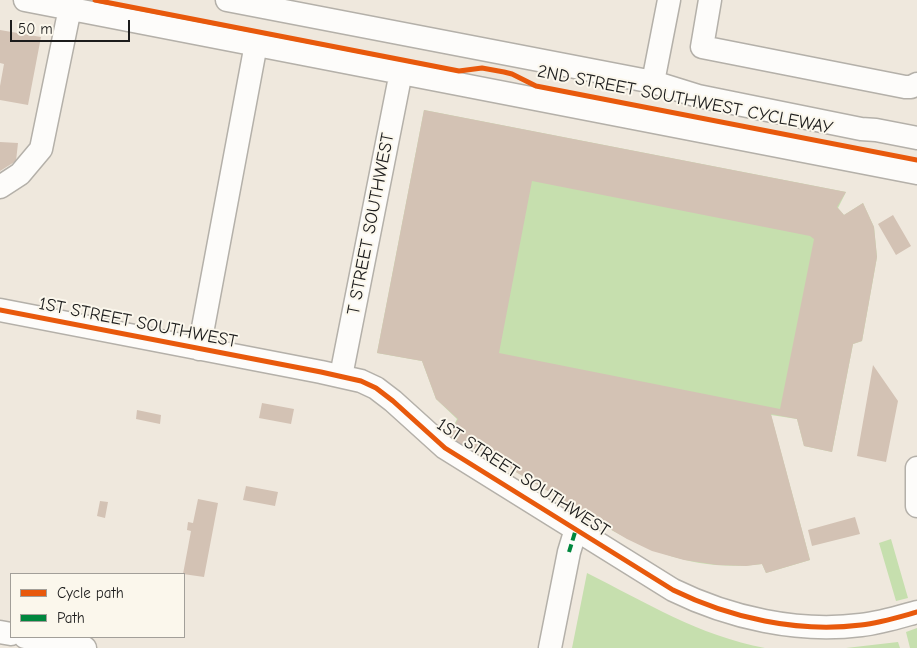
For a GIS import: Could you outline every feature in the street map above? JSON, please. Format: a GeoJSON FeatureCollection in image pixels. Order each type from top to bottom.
{"type":"FeatureCollection","features":[{"type":"Feature","properties":{"kind":"street"},"geometry":{"type":"LineString","coordinates":[[25,0],[917,173]]}},
{"type":"Feature","properties":{"kind":"street"},"geometry":{"type":"LineString","coordinates":[[227,0],[653,82],[700,82],[915,132],[894,168]]}},
{"type":"Feature","properties":{"kind":"street"},"geometry":{"type":"LineString","coordinates":[[653,82],[669,0]]}},
{"type":"Feature","properties":{"kind":"street"},"geometry":{"type":"LineString","coordinates":[[710,0],[702,46],[905,87],[911,88],[917,84]]}},
{"type":"Feature","properties":{"kind":"street"},"geometry":{"type":"LineString","coordinates":[[0,187],[20,174],[41,150],[70,8]]}},
{"type":"Feature","properties":{"kind":"street"},"geometry":{"type":"LineString","coordinates":[[198,348],[256,44]]}},
{"type":"Feature","properties":{"kind":"street","name":"T STREET SOUTHWEST"},"geometry":{"type":"LineString","coordinates":[[341,376],[401,72]]}},
{"type":"Feature","properties":{"kind":"street","name":"1ST STREET SOUTHWEST"},"geometry":{"type":"LineString","coordinates":[[0,310],[361,381],[376,388],[393,400],[446,448],[673,590],[709,605],[749,617],[796,626],[837,627],[874,623],[917,612]]}},
{"type":"Feature","properties":{"kind":"street"},"geometry":{"type":"LineString","coordinates":[[917,468],[917,497]]}},
{"type":"Feature","properties":{"kind":"street"},"geometry":{"type":"LineString","coordinates":[[550,648],[569,552],[576,529]]}},
{"type":"Feature","properties":{"kind":"street"},"geometry":{"type":"LineString","coordinates":[[30,638],[79,647]]}},
{"type":"Feature","properties":{"kind":"green space"},"geometry":{"type":"Polygon","coordinates":[[[424,110],[846,192],[838,208],[844,215],[863,203],[874,227],[877,257],[862,341],[853,344],[832,452],[804,446],[797,419],[771,415],[810,560],[766,573],[762,564],[718,565],[676,558],[637,543],[598,522],[597,524],[585,525],[565,519],[568,503],[479,450],[445,443],[457,419],[436,399],[422,361],[377,353],[424,110]]]}},
{"type":"Feature","properties":{"kind":"green space"},"geometry":{"type":"Polygon","coordinates":[[[891,539],[908,598],[896,601],[879,543],[891,539]]]}},
{"type":"Feature","properties":{"kind":"green space"},"geometry":{"type":"Polygon","coordinates":[[[587,573],[695,627],[741,643],[765,648],[572,648],[587,573]]]}},
{"type":"Feature","properties":{"kind":"green space"},"geometry":{"type":"Polygon","coordinates":[[[917,628],[917,648],[910,648],[906,632],[917,628]]]}},
{"type":"Feature","properties":{"kind":"green space"},"geometry":{"type":"Polygon","coordinates":[[[898,642],[900,648],[846,648],[898,642]]]}},
{"type":"Feature","properties":{"kind":"building"},"geometry":{"type":"Polygon","coordinates":[[[0,30],[41,37],[28,105],[0,100],[0,86],[4,64],[0,63],[0,30]]]}},
{"type":"Feature","properties":{"kind":"building"},"geometry":{"type":"Polygon","coordinates":[[[424,110],[846,192],[837,207],[844,215],[863,203],[874,227],[877,257],[862,341],[853,344],[832,452],[804,446],[797,419],[771,414],[810,560],[766,573],[762,564],[746,566],[717,565],[684,560],[652,551],[598,522],[597,524],[585,525],[565,519],[568,503],[479,450],[445,443],[458,419],[436,399],[422,361],[377,353],[424,110]],[[532,181],[499,353],[780,409],[814,239],[810,236],[532,181]]]}},
{"type":"Feature","properties":{"kind":"building"},"geometry":{"type":"Polygon","coordinates":[[[0,142],[18,143],[16,161],[0,171],[0,142]]]}},
{"type":"Feature","properties":{"kind":"building"},"geometry":{"type":"Polygon","coordinates":[[[893,215],[911,246],[896,255],[878,224],[893,215]]]}},
{"type":"Feature","properties":{"kind":"building"},"geometry":{"type":"Polygon","coordinates":[[[873,365],[898,401],[886,462],[857,456],[873,365]]]}},
{"type":"Feature","properties":{"kind":"building"},"geometry":{"type":"Polygon","coordinates":[[[262,403],[294,409],[291,424],[259,418],[262,403]]]}},
{"type":"Feature","properties":{"kind":"building"},"geometry":{"type":"Polygon","coordinates":[[[137,410],[161,415],[160,424],[136,419],[137,410]]]}},
{"type":"Feature","properties":{"kind":"building"},"geometry":{"type":"Polygon","coordinates":[[[246,486],[278,492],[275,506],[243,500],[246,486]]]}},
{"type":"Feature","properties":{"kind":"building"},"geometry":{"type":"Polygon","coordinates":[[[198,499],[218,503],[204,577],[183,573],[191,531],[187,530],[188,522],[193,523],[198,499]]]}},
{"type":"Feature","properties":{"kind":"building"},"geometry":{"type":"Polygon","coordinates":[[[100,501],[108,502],[105,518],[97,516],[100,501]]]}},
{"type":"Feature","properties":{"kind":"building"},"geometry":{"type":"Polygon","coordinates":[[[855,517],[860,534],[812,546],[808,530],[855,517]]]}},
{"type":"Feature","properties":{"kind":"marked path"},"geometry":{"type":"LineString","coordinates":[[569,552],[576,529]]}},
{"type":"Feature","properties":{"kind":"cycle path","name":"2ND STREET SOUTHWEST CYCLEWAY"},"geometry":{"type":"LineString","coordinates":[[95,0],[459,71],[482,68],[504,72],[536,86],[917,160]]}},
{"type":"Feature","properties":{"kind":"cycle path"},"geometry":{"type":"LineString","coordinates":[[0,310],[361,381],[376,388],[393,401],[445,448],[673,590],[718,608],[765,621],[813,627],[868,624],[917,612]]}}]}
